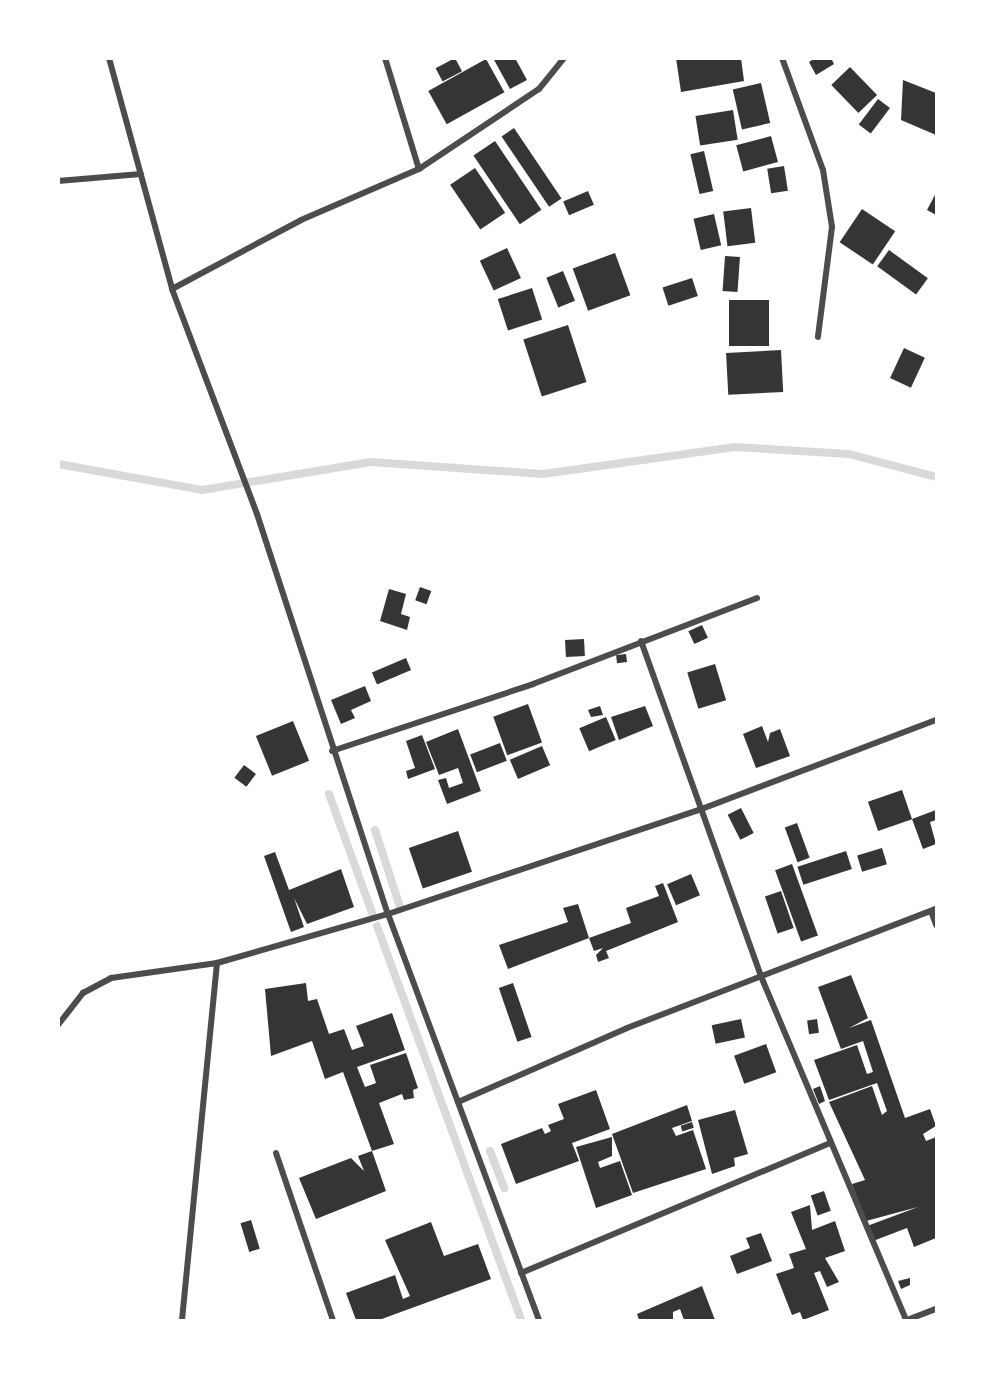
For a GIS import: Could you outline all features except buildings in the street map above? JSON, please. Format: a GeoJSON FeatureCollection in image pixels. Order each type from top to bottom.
{"type":"FeatureCollection","features":[{"type":"Feature","properties":{"kind":"street"},"geometry":{"type":"LineString","coordinates":[[109,58],[172,289],[256,514],[332,751],[388,914],[539,1320]]}},
{"type":"Feature","properties":{"kind":"street"},"geometry":{"type":"LineString","coordinates":[[385,58],[419,170]]}},
{"type":"Feature","properties":{"kind":"street"},"geometry":{"type":"LineString","coordinates":[[172,289],[301,220],[419,170],[539,89],[564,58]]}},
{"type":"Feature","properties":{"kind":"street"},"geometry":{"type":"LineString","coordinates":[[782,58],[823,170],[832,227],[818,337]]}},
{"type":"Feature","properties":{"kind":"street"},"geometry":{"type":"LineString","coordinates":[[58,181],[141,174]]}},
{"type":"Feature","properties":{"kind":"street"},"geometry":{"type":"LineString","coordinates":[[332,751],[532,684],[757,598]]}},
{"type":"Feature","properties":{"kind":"street"},"geometry":{"type":"LineString","coordinates":[[641,641],[699,810],[760,974],[907,1320],[936,1309]]}},
{"type":"Feature","properties":{"kind":"street"},"geometry":{"type":"LineString","coordinates":[[58,1025],[93,984],[217,963],[388,914],[699,810],[936,720]]}},
{"type":"Feature","properties":{"kind":"street"},"geometry":{"type":"LineString","coordinates":[[458,1102],[760,974],[934,910],[936,925]]}},
{"type":"Feature","properties":{"kind":"street"},"geometry":{"type":"LineString","coordinates":[[182,1320],[217,963]]}},
{"type":"Feature","properties":{"kind":"street"},"geometry":{"type":"LineString","coordinates":[[521,1273],[831,1143]]}},
{"type":"Feature","properties":{"kind":"street"},"geometry":{"type":"LineString","coordinates":[[276,1153],[333,1320]]}},
{"type":"Feature","properties":{"kind":"waterway"},"geometry":{"type":"LineString","coordinates":[[58,464],[202,490],[371,462],[543,474],[735,447],[849,454],[936,477]]}},
{"type":"Feature","properties":{"kind":"waterway"},"geometry":{"type":"LineString","coordinates":[[329,794],[372,913]]}},
{"type":"Feature","properties":{"kind":"waterway"},"geometry":{"type":"LineString","coordinates":[[375,830],[400,907]]}},
{"type":"Feature","properties":{"kind":"waterway"},"geometry":{"type":"LineString","coordinates":[[377,926],[521,1320]]}},
{"type":"Feature","properties":{"kind":"waterway"},"geometry":{"type":"LineString","coordinates":[[490,1151],[504,1188]]}}]}
